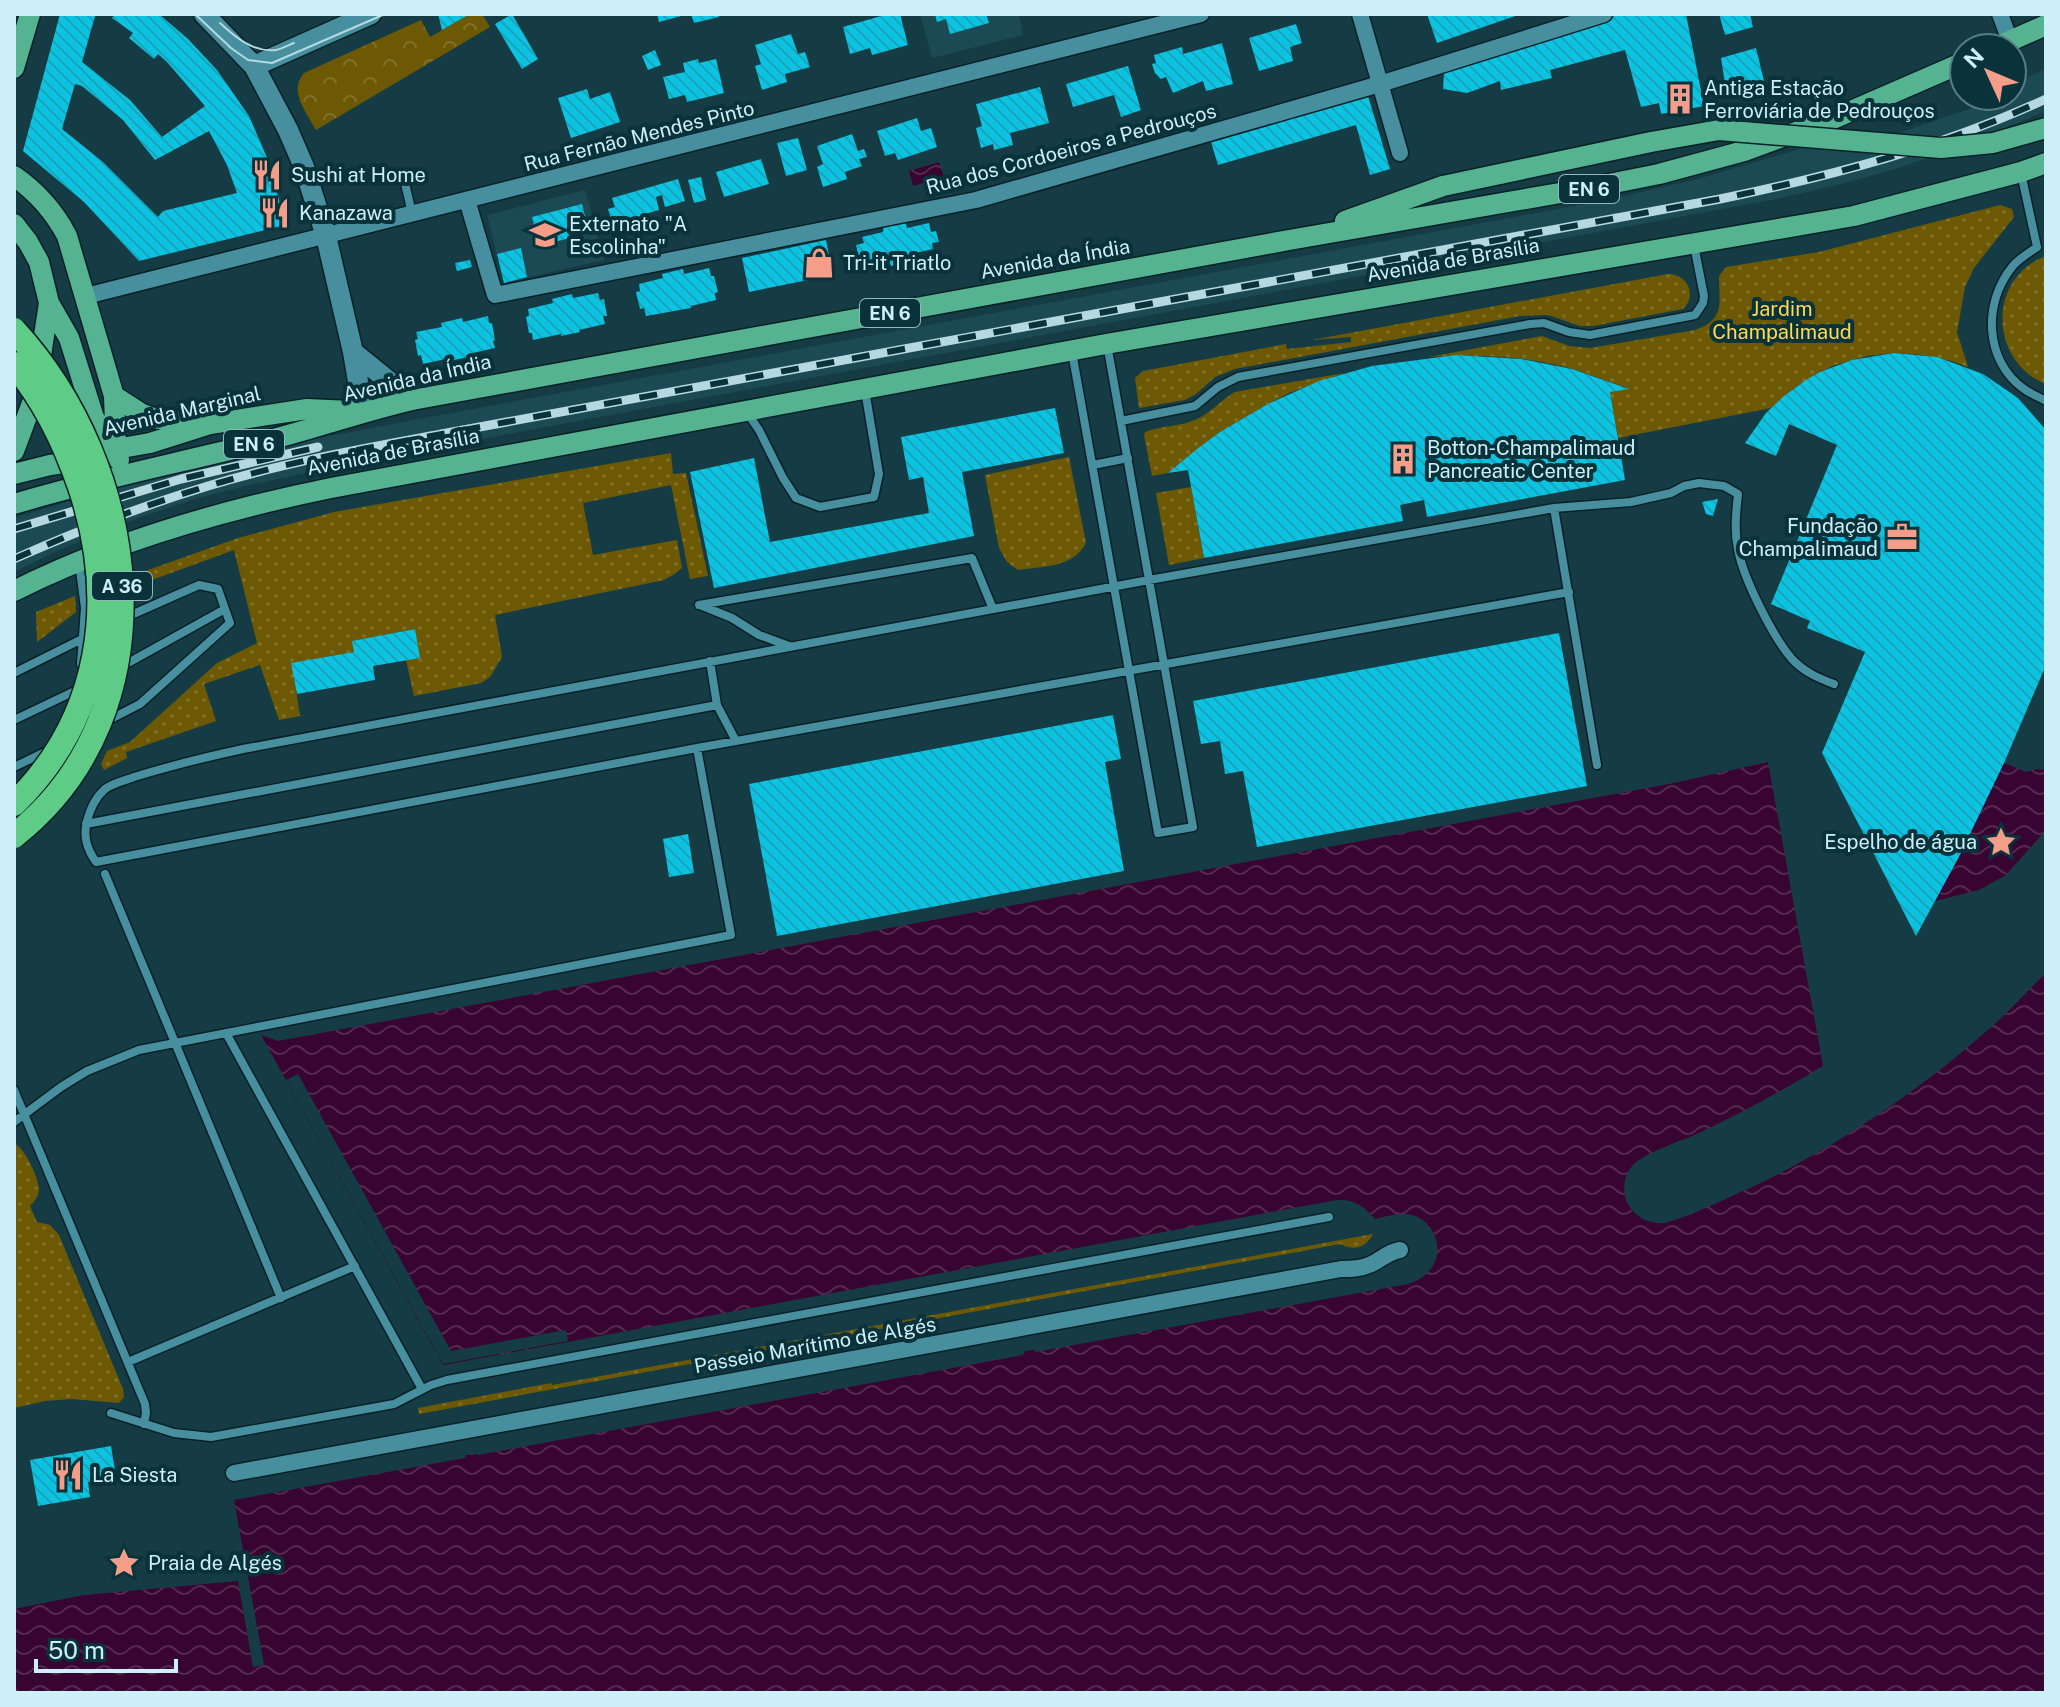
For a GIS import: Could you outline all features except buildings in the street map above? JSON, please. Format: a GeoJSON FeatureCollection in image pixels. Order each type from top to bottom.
{"type":"FeatureCollection","features":[{"type":"Feature","properties":{"kind":"highway","name":"A 36"},"geometry":{"type":"LineString","coordinates":[[14,330],[60,393],[95,464],[120,562],[122,610],[115,675],[90,742],[52,799],[14,836]]}},
{"type":"Feature","properties":{"kind":"highway","name":"A 36"},"geometry":{"type":"LineString","coordinates":[[14,364],[48,414],[76,476],[92,528],[100,601],[93,666],[78,713],[51,761],[14,804]]}},
{"type":"Feature","properties":{"kind":"main road"},"geometry":{"type":"LineString","coordinates":[[14,68],[30,14]]}},
{"type":"Feature","properties":{"kind":"main road","name":"Avenida da Índia"},"geometry":{"type":"LineString","coordinates":[[123,476],[248,446],[363,411],[412,400],[1659,174],[1744,151],[1822,123],[1948,69]]}},
{"type":"Feature","properties":{"kind":"main road"},"geometry":{"type":"LineString","coordinates":[[1289,240],[1443,186],[1719,130],[1941,148],[1993,143],[2046,128]]}},
{"type":"Feature","properties":{"kind":"main road","name":"Avenida de Brasília"},"geometry":{"type":"LineString","coordinates":[[14,591],[79,563],[188,524],[291,496],[1072,350],[1854,216],[2046,163]]}},
{"type":"Feature","properties":{"kind":"main road"},"geometry":{"type":"LineString","coordinates":[[14,176],[42,199],[60,221],[67,236],[114,396],[116,449],[123,476]]}},
{"type":"Feature","properties":{"kind":"main road"},"geometry":{"type":"LineString","coordinates":[[14,224],[39,262],[49,303],[69,338],[94,418],[116,449]]}},
{"type":"Feature","properties":{"kind":"main road"},"geometry":{"type":"LineString","coordinates":[[14,451],[35,395],[49,303]]}},
{"type":"Feature","properties":{"kind":"main road"},"geometry":{"type":"LineString","coordinates":[[114,396],[153,418],[210,424]]}},
{"type":"Feature","properties":{"kind":"main road","name":"Avenida Marginal"},"geometry":{"type":"LineString","coordinates":[[14,474],[85,460],[210,424],[307,409],[363,411]]}},
{"type":"Feature","properties":{"kind":"main road","name":"EN 6"},"geometry":{"type":"LineString","coordinates":[[14,504],[123,476]]}},
{"type":"Feature","properties":{"kind":"street"},"geometry":{"type":"LineString","coordinates":[[204,14],[254,66],[297,149],[326,236],[353,352],[363,411]]}},
{"type":"Feature","properties":{"kind":"street"},"geometry":{"type":"LineString","coordinates":[[254,66],[371,14]]}},
{"type":"Feature","properties":{"kind":"street","name":"Rua Fernão Mendes Pinto"},"geometry":{"type":"LineString","coordinates":[[86,296],[1201,14]]}},
{"type":"Feature","properties":{"kind":"street"},"geometry":{"type":"LineString","coordinates":[[1360,14],[1400,153]]}},
{"type":"Feature","properties":{"kind":"street","name":"Rua dos Cordoeiros a Pedrouços"},"geometry":{"type":"LineString","coordinates":[[467,200],[495,295],[976,200],[1380,84],[1604,14]]}},
{"type":"Feature","properties":{"kind":"street"},"geometry":{"type":"LineString","coordinates":[[353,352],[412,400]]}},
{"type":"Feature","properties":{"kind":"street","name":"Passeio Marítimo de Algés"},"geometry":{"type":"LineString","coordinates":[[234,1473],[1363,1267],[1400,1250]]}},
{"type":"Feature","properties":{"kind":"lane"},"geometry":{"type":"LineString","coordinates":[[2021,172],[2041,249],[2014,264],[1998,287],[1991,314],[1993,342],[2004,368],[2023,388],[2046,401]]}},
{"type":"Feature","properties":{"kind":"lane"},"geometry":{"type":"LineString","coordinates":[[403,175],[412,214]]}},
{"type":"Feature","properties":{"kind":"lane"},"geometry":{"type":"LineString","coordinates":[[1121,421],[1195,406],[1218,387],[1238,377],[1530,324],[1544,323],[1590,335],[1695,315],[1704,296],[1694,243]]}},
{"type":"Feature","properties":{"kind":"lane"},"geometry":{"type":"LineString","coordinates":[[1072,350],[1158,833],[1193,827],[1106,344]]}},
{"type":"Feature","properties":{"kind":"lane"},"geometry":{"type":"LineString","coordinates":[[745,410],[796,498],[820,507],[847,504],[874,497],[879,474],[864,388]]}},
{"type":"Feature","properties":{"kind":"lane"},"geometry":{"type":"LineString","coordinates":[[1093,465],[1128,458]]}},
{"type":"Feature","properties":{"kind":"lane"},"geometry":{"type":"LineString","coordinates":[[1569,592],[697,748],[96,862],[85,839],[91,809],[104,790],[113,784],[166,767],[243,749],[1113,586],[1554,508],[1631,502],[1699,483],[1724,486],[1738,494],[1735,517],[1737,547],[1743,570],[1777,640],[1794,661],[1813,676],[1834,684]]}},
{"type":"Feature","properties":{"kind":"lane"},"geometry":{"type":"LineString","coordinates":[[1554,508],[1597,765]]}},
{"type":"Feature","properties":{"kind":"lane"},"geometry":{"type":"LineString","coordinates":[[790,646],[759,635],[732,618],[699,605],[972,558],[993,609]]}},
{"type":"Feature","properties":{"kind":"lane"},"geometry":{"type":"LineString","coordinates":[[78,737],[85,608],[79,563]]}},
{"type":"Feature","properties":{"kind":"lane"},"geometry":{"type":"LineString","coordinates":[[14,673],[157,602],[199,585],[218,589],[230,623],[140,704],[14,767]]}},
{"type":"Feature","properties":{"kind":"lane"},"geometry":{"type":"LineString","coordinates":[[107,674],[225,609]]}},
{"type":"Feature","properties":{"kind":"lane"},"geometry":{"type":"LineString","coordinates":[[710,661],[717,705],[736,741]]}},
{"type":"Feature","properties":{"kind":"lane"},"geometry":{"type":"LineString","coordinates":[[14,720],[93,682]]}},
{"type":"Feature","properties":{"kind":"lane"},"geometry":{"type":"LineString","coordinates":[[86,824],[717,705]]}},
{"type":"Feature","properties":{"kind":"lane"},"geometry":{"type":"LineString","coordinates":[[14,1122],[87,1071],[139,1050],[731,935],[697,748]]}},
{"type":"Feature","properties":{"kind":"lane"},"geometry":{"type":"LineString","coordinates":[[105,874],[281,1298]]}},
{"type":"Feature","properties":{"kind":"lane"},"geometry":{"type":"LineString","coordinates":[[226,1033],[422,1389]]}},
{"type":"Feature","properties":{"kind":"lane"},"geometry":{"type":"LineString","coordinates":[[14,1090],[145,1404],[144,1424]]}},
{"type":"Feature","properties":{"kind":"lane"},"geometry":{"type":"LineString","coordinates":[[111,1413],[187,1436],[219,1436],[394,1404],[447,1380],[1329,1217]]}},
{"type":"Feature","properties":{"kind":"lane"},"geometry":{"type":"LineString","coordinates":[[128,1362],[355,1266]]}},
{"type":"Feature","properties":{"kind":"shaded area"},"geometry":{"type":"Polygon","coordinates":[[[920,14],[1019,14],[1023,35],[932,58],[920,14]]]}},
{"type":"Feature","properties":{"kind":"shaded area"},"geometry":{"type":"Polygon","coordinates":[[[2046,69],[2046,111],[1943,153],[1837,185],[1776,199],[368,460],[245,486],[141,517],[61,549],[14,572],[14,518],[148,477],[293,443],[419,419],[1607,200],[1698,179],[1816,144],[1893,135],[1960,112],[2028,112],[2028,77],[2046,69]]]}},
{"type":"Feature","properties":{"kind":"shaded area","name":"Externato \"A Escolinha\""},"geometry":{"type":"Polygon","coordinates":[[[585,190],[604,260],[504,283],[487,215],[585,190]]]}},
{"type":"Feature","properties":{"kind":"green space"},"geometry":{"type":"Polygon","coordinates":[[[470,14],[482,14],[490,27],[316,130],[298,94],[304,73],[421,20],[430,37],[470,14]]]}},
{"type":"Feature","properties":{"kind":"green space","name":"Jardim Champalimaud"},"geometry":{"type":"Polygon","coordinates":[[[2000,205],[2012,209],[2014,217],[1974,268],[1965,287],[1957,332],[1968,367],[1923,355],[1894,353],[1867,356],[1820,372],[1794,388],[1771,408],[1618,438],[1610,392],[1627,388],[1573,369],[1537,361],[1483,356],[1429,357],[1542,336],[1569,346],[1591,348],[1695,330],[1712,321],[1719,309],[1719,276],[1726,267],[1819,252],[2000,205]]]}},
{"type":"Feature","properties":{"kind":"green space"},"geometry":{"type":"Polygon","coordinates":[[[2046,256],[2046,384],[2027,373],[2014,357],[2005,339],[2002,320],[2005,300],[2013,282],[2027,267],[2046,256]]]}},
{"type":"Feature","properties":{"kind":"green space"},"geometry":{"type":"Polygon","coordinates":[[[1668,274],[1685,281],[1688,286],[1690,298],[1683,309],[1593,326],[1580,326],[1548,315],[1520,316],[1235,369],[1215,377],[1185,400],[1139,408],[1135,378],[1143,371],[1286,344],[1287,349],[1351,342],[1351,337],[1312,340],[1668,274]]]}},
{"type":"Feature","properties":{"kind":"green space"},"geometry":{"type":"Polygon","coordinates":[[[1344,373],[1268,404],[1220,432],[1168,473],[1152,476],[1145,432],[1197,419],[1235,392],[1344,373]]]}},
{"type":"Feature","properties":{"kind":"green space"},"geometry":{"type":"Polygon","coordinates":[[[671,453],[673,474],[686,473],[708,576],[690,579],[671,485],[583,503],[593,555],[677,540],[682,568],[664,580],[495,615],[502,657],[490,677],[481,683],[414,696],[406,660],[414,629],[353,641],[354,652],[292,663],[300,716],[279,720],[260,665],[204,684],[216,721],[126,752],[127,758],[104,770],[101,764],[107,751],[130,742],[217,663],[257,643],[234,550],[94,601],[92,590],[238,538],[334,512],[671,453]]]}},
{"type":"Feature","properties":{"kind":"green space"},"geometry":{"type":"Polygon","coordinates":[[[1069,457],[1086,543],[1065,561],[1018,570],[1007,562],[999,548],[985,475],[1069,457]]]}},
{"type":"Feature","properties":{"kind":"green space"},"geometry":{"type":"Polygon","coordinates":[[[1191,487],[1204,558],[1169,565],[1156,493],[1191,487]]]}},
{"type":"Feature","properties":{"kind":"green space"},"geometry":{"type":"Polygon","coordinates":[[[75,596],[76,612],[37,642],[36,612],[75,596]]]}},
{"type":"Feature","properties":{"kind":"green space"},"geometry":{"type":"Polygon","coordinates":[[[14,1143],[34,1170],[39,1189],[30,1206],[37,1222],[50,1225],[59,1235],[123,1389],[124,1397],[119,1403],[72,1399],[14,1408],[14,1143]]]}},
{"type":"Feature","properties":{"kind":"green space"},"geometry":{"type":"Polygon","coordinates":[[[1373,1234],[1359,1247],[1340,1244],[419,1414],[418,1408],[1373,1234]]]}},
{"type":"Feature","properties":{"kind":"water"},"geometry":{"type":"Polygon","coordinates":[[[939,162],[944,177],[913,186],[909,171],[939,162]]]}},
{"type":"Feature","properties":{"kind":"water"},"geometry":{"type":"Polygon","coordinates":[[[1768,762],[1823,1066],[1731,1117],[1639,1160],[1627,1175],[1624,1187],[1626,1199],[1632,1210],[1643,1219],[1665,1223],[1750,1188],[1814,1155],[1934,1075],[1996,1022],[2046,973],[2046,1693],[14,1693],[14,1609],[84,1595],[238,1581],[253,1667],[264,1665],[234,1500],[465,1458],[476,1453],[1023,1355],[1025,1351],[1036,1352],[1408,1284],[1427,1273],[1437,1256],[1436,1239],[1420,1219],[1403,1214],[1375,1219],[1358,1204],[1337,1200],[443,1365],[261,1035],[278,1041],[1669,784],[1768,762]]]}},
{"type":"Feature","properties":{"kind":"water","name":"Espelho de água"},"geometry":{"type":"Polygon","coordinates":[[[2004,763],[2026,772],[2046,770],[2046,830],[2006,875],[1979,890],[1935,901],[2004,763]]]}},
{"type":"Feature","properties":{"kind":"pier"},"geometry":{"type":"Polygon","coordinates":[[[298,1074],[451,1351],[566,1330],[568,1341],[443,1364],[286,1080],[298,1074]]]}},
{"type":"Feature","properties":{"kind":"tram line"},"geometry":{"type":"LineString","coordinates":[[195,14],[248,60],[272,63],[385,14]]}},
{"type":"Feature","properties":{"kind":"tram line"},"geometry":{"type":"LineString","coordinates":[[220,23],[260,49],[276,50],[294,43]]}},
{"type":"Feature","properties":{"kind":"railway"},"geometry":{"type":"LineString","coordinates":[[14,559],[159,502],[237,477],[297,463],[1720,199],[1926,146],[2046,99]]}},
{"type":"Feature","properties":{"kind":"railway"},"geometry":{"type":"LineString","coordinates":[[14,529],[181,479],[318,447]]}},
{"type":"Feature","properties":{"kind":"place","name":"Antiga Estação Ferroviária de Pedrouços"},"geometry":{"type":"Point","coordinates":[1680,99]}},
{"type":"Feature","properties":{"kind":"place","name":"Sushi at Home"},"geometry":{"type":"Point","coordinates":[267,175]}},
{"type":"Feature","properties":{"kind":"place","name":"Kanazawa"},"geometry":{"type":"Point","coordinates":[275,213]}},
{"type":"Feature","properties":{"kind":"place","name":"Externato \"A Escolinha\""},"geometry":{"type":"Point","coordinates":[545,235]}},
{"type":"Feature","properties":{"kind":"place","name":"Tri-it Triatlo"},"geometry":{"type":"Point","coordinates":[819,263]}},
{"type":"Feature","properties":{"kind":"place","name":"Botton-Champalimaud Pancreatic Center"},"geometry":{"type":"Point","coordinates":[1403,459]}},
{"type":"Feature","properties":{"kind":"place","name":"Fundação Champalimaud"},"geometry":{"type":"Point","coordinates":[1902,537]}},
{"type":"Feature","properties":{"kind":"place","name":"Espelho de água"},"geometry":{"type":"Point","coordinates":[2001,842]}},
{"type":"Feature","properties":{"kind":"place","name":"La Siesta"},"geometry":{"type":"Point","coordinates":[68,1475]}},
{"type":"Feature","properties":{"kind":"place","name":"Praia de Algés"},"geometry":{"type":"Point","coordinates":[124,1563]}}]}
